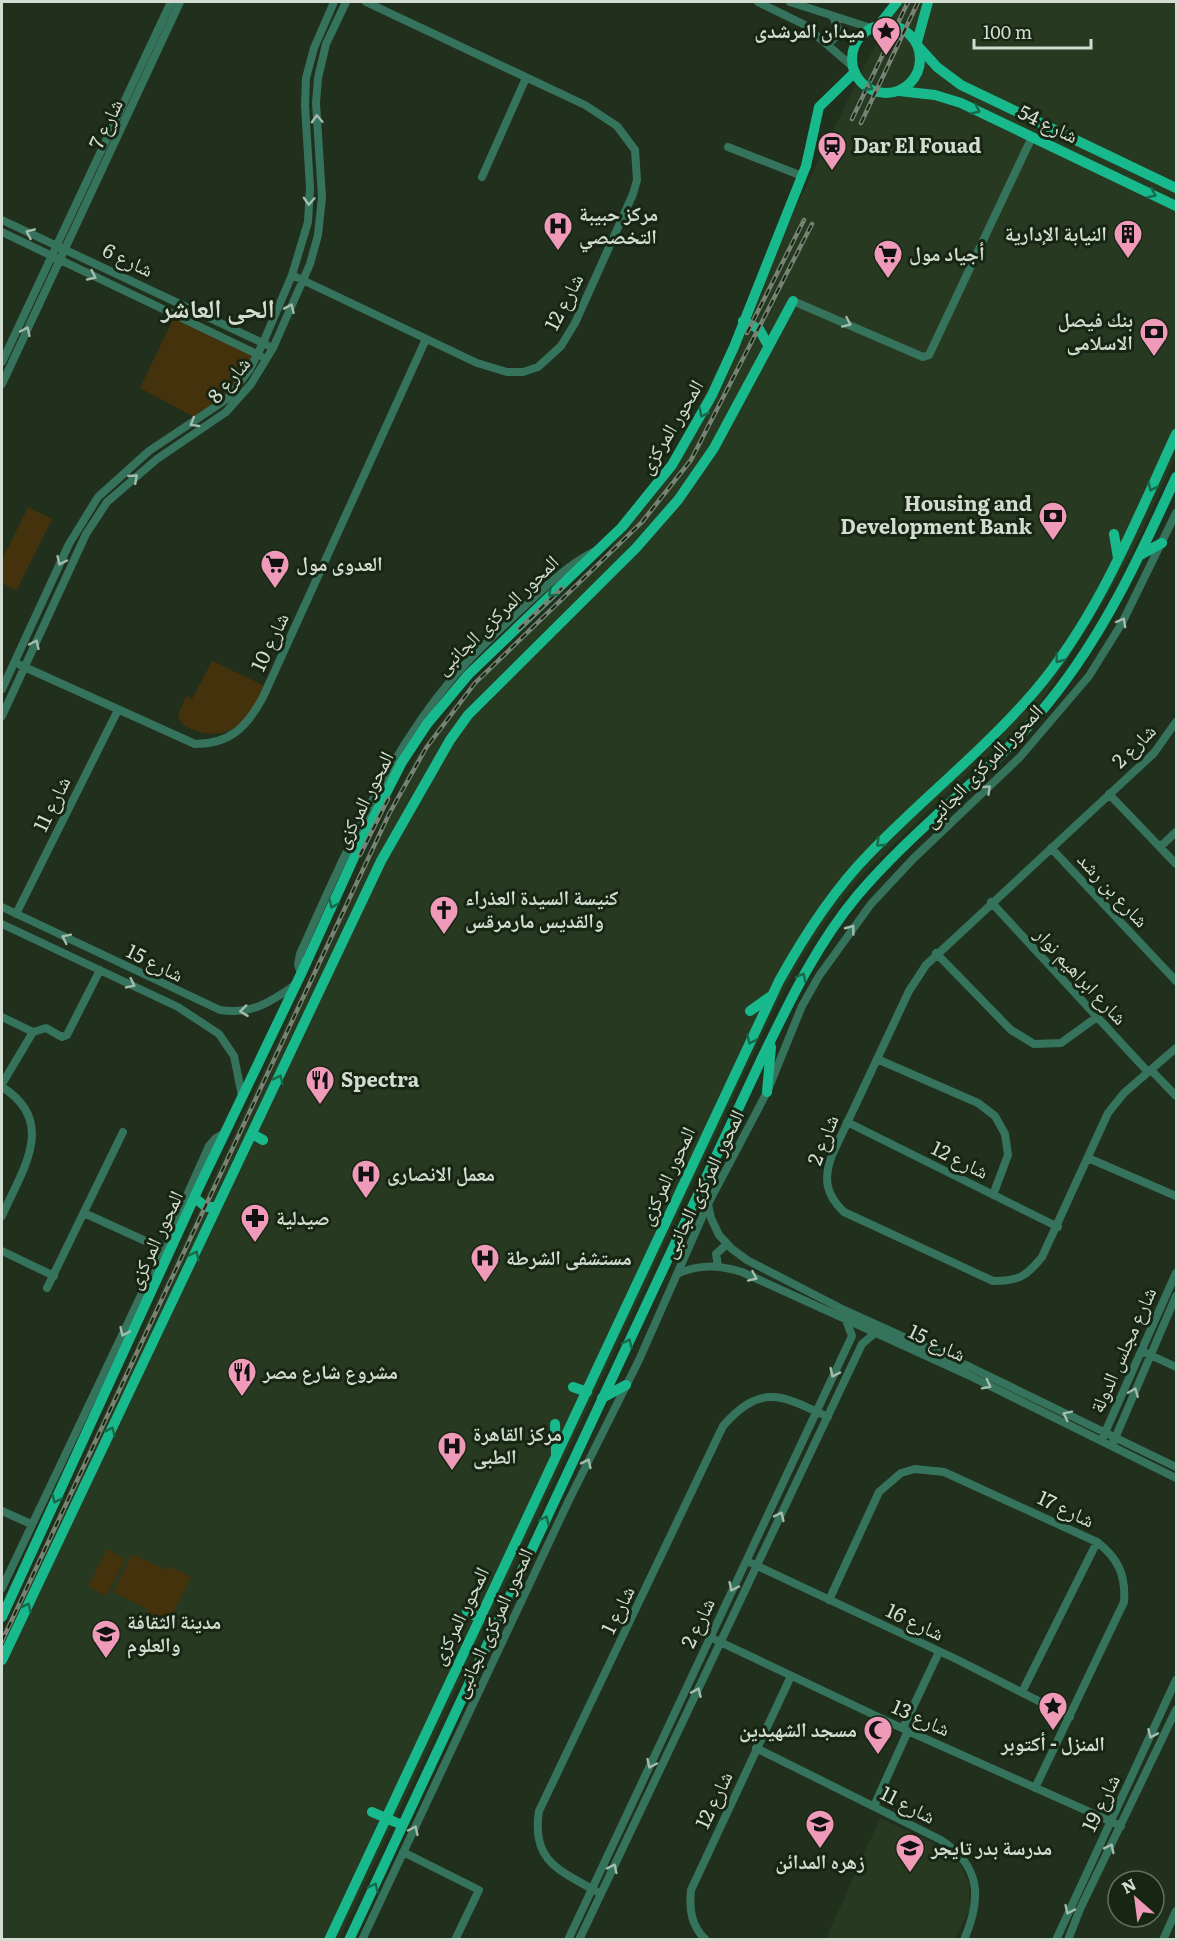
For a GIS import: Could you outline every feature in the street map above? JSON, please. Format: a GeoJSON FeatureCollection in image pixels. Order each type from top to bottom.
{"type":"FeatureCollection","features":[{"type":"Feature","properties":{"kind":"main road"},"geometry":{"type":"LineString","coordinates":[[897,2],[875,26],[855,43],[854,69],[861,83],[875,92],[899,91],[912,82],[920,68],[918,44],[928,2]]}},
{"type":"Feature","properties":{"kind":"main road"},"geometry":{"type":"LineString","coordinates":[[875,26],[901,28],[918,44]]}},
{"type":"Feature","properties":{"kind":"main road","name":"شارع 54"},"geometry":{"type":"LineString","coordinates":[[918,44],[953,80],[1176,188]]}},
{"type":"Feature","properties":{"kind":"main road","name":"المحور المركزى"},"geometry":{"type":"LineString","coordinates":[[2,1617],[373,818],[418,736],[477,664],[604,546],[646,501],[686,442],[724,372],[802,176],[819,107],[854,69]]}},
{"type":"Feature","properties":{"kind":"main road"},"geometry":{"type":"LineString","coordinates":[[944,97],[946,87],[953,80]]}},
{"type":"Feature","properties":{"kind":"main road","name":"شارع 54"},"geometry":{"type":"LineString","coordinates":[[899,91],[944,97],[1032,136],[1176,206]]}},
{"type":"Feature","properties":{"kind":"main road"},"geometry":{"type":"LineString","coordinates":[[2,1660],[381,861],[458,728],[512,668],[662,520],[714,448],[793,301]]}},
{"type":"Feature","properties":{"kind":"main road"},"geometry":{"type":"LineString","coordinates":[[743,321],[759,329],[768,345]]}},
{"type":"Feature","properties":{"kind":"main road","name":"المحور المركزى"},"geometry":{"type":"LineString","coordinates":[[329,1940],[448,1682],[587,1392],[772,996],[819,915],[867,856],[976,754],[1035,690],[1084,623],[1118,558],[1176,434]]}},
{"type":"Feature","properties":{"kind":"main road","name":"المحور المركزى"},"geometry":{"type":"LineString","coordinates":[[349,1940],[602,1398],[813,957],[868,884],[1020,736],[1079,663],[1099,633],[1140,555],[1176,477]]}},
{"type":"Feature","properties":{"kind":"main road"},"geometry":{"type":"LineString","coordinates":[[1114,534],[1118,558]]}},
{"type":"Feature","properties":{"kind":"main road"},"geometry":{"type":"LineString","coordinates":[[1140,555],[1162,543]]}},
{"type":"Feature","properties":{"kind":"main road"},"geometry":{"type":"LineString","coordinates":[[930,796],[931,801],[939,805],[964,791]]}},
{"type":"Feature","properties":{"kind":"main road"},"geometry":{"type":"LineString","coordinates":[[896,828],[918,814],[926,816],[928,824]]}},
{"type":"Feature","properties":{"kind":"main road"},"geometry":{"type":"LineString","coordinates":[[750,1011],[772,996]]}},
{"type":"Feature","properties":{"kind":"main road"},"geometry":{"type":"LineString","coordinates":[[767,1092],[772,1039]]}},
{"type":"Feature","properties":{"kind":"main road"},"geometry":{"type":"LineString","coordinates":[[252,1134],[263,1140]]}},
{"type":"Feature","properties":{"kind":"main road"},"geometry":{"type":"LineString","coordinates":[[195,1198],[206,1207],[217,1207]]}},
{"type":"Feature","properties":{"kind":"main road"},"geometry":{"type":"LineString","coordinates":[[602,1398],[626,1385]]}},
{"type":"Feature","properties":{"kind":"main road"},"geometry":{"type":"LineString","coordinates":[[573,1387],[587,1392]]}},
{"type":"Feature","properties":{"kind":"main road"},"geometry":{"type":"LineString","coordinates":[[555,1424],[556,1456]]}},
{"type":"Feature","properties":{"kind":"main road"},"geometry":{"type":"LineString","coordinates":[[467,1611],[479,1618]]}},
{"type":"Feature","properties":{"kind":"main road"},"geometry":{"type":"LineString","coordinates":[[471,1636],[475,1642],[481,1643],[494,1632]]}},
{"type":"Feature","properties":{"kind":"main road"},"geometry":{"type":"LineString","coordinates":[[448,1682],[461,1670],[467,1671],[471,1678]]}},
{"type":"Feature","properties":{"kind":"main road"},"geometry":{"type":"LineString","coordinates":[[372,1812],[402,1826]]}},
{"type":"Feature","properties":{"kind":"main road"},"geometry":{"type":"LineString","coordinates":[[360,1918],[364,1935]]}},
{"type":"Feature","properties":{"kind":"street","name":"شارع 7"},"geometry":{"type":"LineString","coordinates":[[56,258],[171,2]]}},
{"type":"Feature","properties":{"kind":"street","name":"شارع 7"},"geometry":{"type":"LineString","coordinates":[[61,247],[180,2]]}},
{"type":"Feature","properties":{"kind":"street","name":"شارع 8"},"geometry":{"type":"LineString","coordinates":[[2,689],[78,528],[98,497],[144,456],[227,399],[239,385],[263,343],[292,275],[303,239],[310,205],[305,105],[306,78],[314,48],[334,2]]}},
{"type":"Feature","properties":{"kind":"street","name":"شارع 8"},"geometry":{"type":"LineString","coordinates":[[2,716],[86,534],[107,502],[157,459],[217,420],[239,399],[273,348],[315,248],[321,215],[318,78],[326,44],[346,2]]}},
{"type":"Feature","properties":{"kind":"street","name":"شارع 12"},"geometry":{"type":"LineString","coordinates":[[292,275],[493,369],[507,372],[538,367],[550,358],[572,329],[633,194],[638,165],[627,137],[617,126],[585,105],[366,2]]}},
{"type":"Feature","properties":{"kind":"street"},"geometry":{"type":"LineString","coordinates":[[758,2],[803,24],[829,43],[854,69]]}},
{"type":"Feature","properties":{"kind":"street"},"geometry":{"type":"LineString","coordinates":[[790,2],[832,16],[875,26]]}},
{"type":"Feature","properties":{"kind":"street"},"geometry":{"type":"LineString","coordinates":[[829,43],[839,31],[837,22],[832,16]]}},
{"type":"Feature","properties":{"kind":"street"},"geometry":{"type":"LineString","coordinates":[[482,177],[526,78]]}},
{"type":"Feature","properties":{"kind":"street"},"geometry":{"type":"LineString","coordinates":[[793,301],[922,357],[929,355],[1032,136]]}},
{"type":"Feature","properties":{"kind":"street"},"geometry":{"type":"LineString","coordinates":[[728,147],[742,150],[802,176]]}},
{"type":"Feature","properties":{"kind":"street","name":"شارع 6"},"geometry":{"type":"LineString","coordinates":[[2,220],[273,348]]}},
{"type":"Feature","properties":{"kind":"street","name":"شارع 6"},"geometry":{"type":"LineString","coordinates":[[2,232],[267,359]]}},
{"type":"Feature","properties":{"kind":"street"},"geometry":{"type":"LineString","coordinates":[[2,362],[56,258]]}},
{"type":"Feature","properties":{"kind":"street"},"geometry":{"type":"LineString","coordinates":[[2,384],[56,258]]}},
{"type":"Feature","properties":{"kind":"street","name":"شارع 10"},"geometry":{"type":"LineString","coordinates":[[14,662],[195,744],[223,740],[236,734],[249,722],[263,697],[426,339]]}},
{"type":"Feature","properties":{"kind":"street","name":"المحور المركزى الجانبى"},"geometry":{"type":"LineString","coordinates":[[364,1935],[626,1385],[708,1204],[767,1092],[802,1006],[851,928],[891,881],[1020,757],[1089,676],[1122,623],[1176,513]]}},
{"type":"Feature","properties":{"kind":"street","name":"شارع 11"},"geometry":{"type":"LineString","coordinates":[[16,914],[118,710]]}},
{"type":"Feature","properties":{"kind":"street","name":"شارع 2"},"geometry":{"type":"LineString","coordinates":[[1176,722],[1163,743],[936,953],[913,984],[826,1170],[830,1194],[844,1212],[993,1281],[1012,1281],[1030,1272],[1042,1257],[1115,1102],[1176,1048]]}},
{"type":"Feature","properties":{"kind":"street"},"geometry":{"type":"LineString","coordinates":[[1109,794],[1176,864]]}},
{"type":"Feature","properties":{"kind":"street"},"geometry":{"type":"LineString","coordinates":[[1160,847],[1176,832]]}},
{"type":"Feature","properties":{"kind":"street","name":"شارع بن رشد"},"geometry":{"type":"LineString","coordinates":[[1051,848],[1176,981]]}},
{"type":"Feature","properties":{"kind":"street","name":"شارع ابراهيم نوار"},"geometry":{"type":"LineString","coordinates":[[991,902],[1097,1017],[1176,1096]]}},
{"type":"Feature","properties":{"kind":"street","name":"شارع 15"},"geometry":{"type":"LineString","coordinates":[[2,907],[220,1010],[246,1011],[258,1008],[296,985]]}},
{"type":"Feature","properties":{"kind":"street","name":"شارع 15"},"geometry":{"type":"LineString","coordinates":[[2,924],[178,1007],[219,1034],[234,1056],[243,1097]]}},
{"type":"Feature","properties":{"kind":"street"},"geometry":{"type":"LineString","coordinates":[[936,953],[1011,1030],[1034,1044],[1061,1043],[1097,1017]]}},
{"type":"Feature","properties":{"kind":"street"},"geometry":{"type":"LineString","coordinates":[[2,1017],[33,1032],[46,1028],[62,1037],[67,1035],[100,970]]}},
{"type":"Feature","properties":{"kind":"street"},"geometry":{"type":"LineString","coordinates":[[2,1216],[27,1160],[33,1132],[24,1105],[2,1086],[33,1032]]}},
{"type":"Feature","properties":{"kind":"street"},"geometry":{"type":"LineString","coordinates":[[877,1059],[978,1103],[995,1116],[1005,1134],[1008,1155],[993,1195]]}},
{"type":"Feature","properties":{"kind":"street","name":"شارع 12"},"geometry":{"type":"LineString","coordinates":[[847,1122],[1058,1227]]}},
{"type":"Feature","properties":{"kind":"street"},"geometry":{"type":"LineString","coordinates":[[48,1288],[123,1132]]}},
{"type":"Feature","properties":{"kind":"street"},"geometry":{"type":"LineString","coordinates":[[2,1588],[163,1250],[209,1146],[216,1138],[226,1133]]}},
{"type":"Feature","properties":{"kind":"street"},"geometry":{"type":"LineString","coordinates":[[1088,1158],[1176,1196]]}},
{"type":"Feature","properties":{"kind":"street","name":"شارع 15"},"geometry":{"type":"LineString","coordinates":[[708,1204],[711,1218],[727,1244],[764,1269],[902,1341],[1113,1442],[1176,1478]]}},
{"type":"Feature","properties":{"kind":"street"},"geometry":{"type":"LineString","coordinates":[[84,1213],[163,1250]]}},
{"type":"Feature","properties":{"kind":"street"},"geometry":{"type":"LineString","coordinates":[[718,1266],[716,1254],[727,1244]]}},
{"type":"Feature","properties":{"kind":"street"},"geometry":{"type":"LineString","coordinates":[[2,1251],[54,1276]]}},
{"type":"Feature","properties":{"kind":"street","name":"شارع 15"},"geometry":{"type":"LineString","coordinates":[[677,1274],[691,1268],[718,1266],[742,1272],[874,1333],[902,1341]]}},
{"type":"Feature","properties":{"kind":"street","name":"شارع مجلس الدولة"},"geometry":{"type":"LineString","coordinates":[[1113,1442],[1176,1273]]}},
{"type":"Feature","properties":{"kind":"street","name":"شارع مجلس الدولة"},"geometry":{"type":"LineString","coordinates":[[1103,1437],[1176,1296]]}},
{"type":"Feature","properties":{"kind":"street","name":"شارع 2"},"geometry":{"type":"LineString","coordinates":[[568,1940],[852,1336],[846,1320]]}},
{"type":"Feature","properties":{"kind":"street","name":"شارع 2"},"geometry":{"type":"LineString","coordinates":[[579,1940],[862,1344],[874,1333]]}},
{"type":"Feature","properties":{"kind":"street"},"geometry":{"type":"LineString","coordinates":[[1145,1352],[1176,1367]]}},
{"type":"Feature","properties":{"kind":"street","name":"شارع 1"},"geometry":{"type":"LineString","coordinates":[[601,1894],[556,1869],[542,1853],[536,1832],[539,1811],[723,1426],[739,1408],[760,1398],[784,1397],[828,1417]]}},
{"type":"Feature","properties":{"kind":"street","name":"شارع 15"},"geometry":{"type":"LineString","coordinates":[[1113,1442],[1176,1467]]}},
{"type":"Feature","properties":{"kind":"street","name":"شارع 17"},"geometry":{"type":"LineString","coordinates":[[829,1600],[879,1492],[901,1473],[915,1468],[930,1468],[944,1472],[1097,1542],[1117,1561],[1123,1574],[1124,1602],[1035,1788]]}},
{"type":"Feature","properties":{"kind":"street"},"geometry":{"type":"LineString","coordinates":[[2,1511],[31,1524]]}},
{"type":"Feature","properties":{"kind":"street"},"geometry":{"type":"LineString","coordinates":[[1022,1692],[1097,1542]]}},
{"type":"Feature","properties":{"kind":"street","name":"شارع 16"},"geometry":{"type":"LineString","coordinates":[[746,1561],[1070,1717]]}},
{"type":"Feature","properties":{"kind":"street","name":"شارع 13"},"geometry":{"type":"LineString","coordinates":[[710,1637],[905,1730],[1121,1826]]}},
{"type":"Feature","properties":{"kind":"street"},"geometry":{"type":"LineString","coordinates":[[874,1806],[939,1652]]}},
{"type":"Feature","properties":{"kind":"street","name":"شارع 12"},"geometry":{"type":"LineString","coordinates":[[706,1940],[694,1923],[690,1907],[692,1890],[791,1676]]}},
{"type":"Feature","properties":{"kind":"street","name":"شارع 19"},"geometry":{"type":"LineString","coordinates":[[1056,1940],[1176,1680]]}},
{"type":"Feature","properties":{"kind":"street","name":"شارع 19"},"geometry":{"type":"LineString","coordinates":[[1068,1940],[1176,1710]]}},
{"type":"Feature","properties":{"kind":"street","name":"شارع 11"},"geometry":{"type":"LineString","coordinates":[[756,1748],[941,1840],[956,1850],[968,1864],[974,1881],[976,1899],[974,1917],[964,1940]]}},
{"type":"Feature","properties":{"kind":"street"},"geometry":{"type":"LineString","coordinates":[[403,1852],[479,1890],[455,1940]]}},
{"type":"Feature","properties":{"kind":"street"},"geometry":{"type":"LineString","coordinates":[[1163,1940],[1176,1911]]}},
{"type":"Feature","properties":{"kind":"shaded area"},"geometry":{"type":"Polygon","coordinates":[[[899,2],[1176,2],[1176,456],[1132,552],[1039,705],[1008,738],[979,762],[864,873],[834,909],[802,956],[779,999],[339,1939],[2,1939],[2,1634],[276,1045],[413,762],[449,710],[527,629],[605,555],[677,452],[864,67],[899,2]]]}},
{"type":"Feature","properties":{"kind":"shaded area"},"geometry":{"type":"Polygon","coordinates":[[[175,315],[254,354],[244,378],[198,419],[140,388],[175,315]]]}},
{"type":"Feature","properties":{"kind":"shaded area"},"geometry":{"type":"Polygon","coordinates":[[[28,507],[52,519],[16,591],[2,583],[2,560],[28,507]]]}},
{"type":"Feature","properties":{"kind":"shaded area"},"geometry":{"type":"Polygon","coordinates":[[[212,661],[267,687],[247,717],[238,725],[219,733],[191,729],[182,722],[178,715],[186,696],[192,699],[212,661]]]}},
{"type":"Feature","properties":{"kind":"shaded area"},"geometry":{"type":"Polygon","coordinates":[[[107,1549],[125,1559],[106,1596],[88,1586],[107,1549]]]}},
{"type":"Feature","properties":{"kind":"shaded area"},"geometry":{"type":"Polygon","coordinates":[[[132,1554],[166,1570],[169,1566],[191,1577],[168,1623],[146,1612],[147,1609],[113,1592],[132,1554]]]}},
{"type":"Feature","properties":{"kind":"shaded area","name":"مدرسة بدر تايجر"},"geometry":{"type":"Polygon","coordinates":[[[880,1818],[939,1846],[959,1862],[969,1884],[969,1911],[955,1939],[826,1939],[880,1818]]]}},
{"type":"Feature","properties":{"kind":"railway"},"geometry":{"type":"LineString","coordinates":[[852,119],[908,2]]}},
{"type":"Feature","properties":{"kind":"railway"},"geometry":{"type":"LineString","coordinates":[[861,123],[918,2]]}},
{"type":"Feature","properties":{"kind":"railway"},"geometry":{"type":"LineString","coordinates":[[747,333],[804,220]]}},
{"type":"Feature","properties":{"kind":"railway"},"geometry":{"type":"LineString","coordinates":[[2,1641],[389,814],[426,748],[475,683],[642,522],[691,460],[812,224]]}},
{"type":"Feature","properties":{"kind":"railway"},"geometry":{"type":"LineString","coordinates":[[519,629],[562,588]]}},
{"type":"Feature","properties":{"kind":"railway"},"geometry":{"type":"LineString","coordinates":[[360,855],[388,799]]}},
{"type":"Feature","properties":{"kind":"place","name":"ميدان المرشدى"},"geometry":{"type":"Point","coordinates":[886,56]}},
{"type":"Feature","properties":{"kind":"place","name":"Dar El Fouad"},"geometry":{"type":"Point","coordinates":[832,172]}},
{"type":"Feature","properties":{"kind":"place","name":"مركز حبيبة التخصصي"},"geometry":{"type":"Point","coordinates":[558,252]}},
{"type":"Feature","properties":{"kind":"place","name":"النيابة الإدارية"},"geometry":{"type":"Point","coordinates":[1128,260]}},
{"type":"Feature","properties":{"kind":"place","name":"أجياد مول"},"geometry":{"type":"Point","coordinates":[888,280]}},
{"type":"Feature","properties":{"kind":"place","name":"بنك فيصل الاسلامى"},"geometry":{"type":"Point","coordinates":[1154,358]}},
{"type":"Feature","properties":{"kind":"place","name":"Housing and Development Bank"},"geometry":{"type":"Point","coordinates":[1053,542]}},
{"type":"Feature","properties":{"kind":"place","name":"العدوى مول"},"geometry":{"type":"Point","coordinates":[275,590]}},
{"type":"Feature","properties":{"kind":"place","name":"كنيسة السيدة العذراء والقديس مارمرقس"},"geometry":{"type":"Point","coordinates":[444,936]}},
{"type":"Feature","properties":{"kind":"place","name":"Spectra"},"geometry":{"type":"Point","coordinates":[320,1106]}},
{"type":"Feature","properties":{"kind":"place","name":"معمل الانصارى"},"geometry":{"type":"Point","coordinates":[366,1200]}},
{"type":"Feature","properties":{"kind":"place","name":"صيدلية"},"geometry":{"type":"Point","coordinates":[255,1244]}},
{"type":"Feature","properties":{"kind":"place","name":"مستشفى الشرطة"},"geometry":{"type":"Point","coordinates":[485,1284]}},
{"type":"Feature","properties":{"kind":"place","name":"مشروع شارع مصر"},"geometry":{"type":"Point","coordinates":[242,1398]}},
{"type":"Feature","properties":{"kind":"place","name":"مركز القاهرة الطبى"},"geometry":{"type":"Point","coordinates":[452,1472]}},
{"type":"Feature","properties":{"kind":"place","name":"مدينة الثقافة والعلوم"},"geometry":{"type":"Point","coordinates":[106,1660]}},
{"type":"Feature","properties":{"kind":"place","name":"المنزل - أكتوبر"},"geometry":{"type":"Point","coordinates":[1053,1732]}},
{"type":"Feature","properties":{"kind":"place","name":"مسجد الشهيدين"},"geometry":{"type":"Point","coordinates":[878,1756]}},
{"type":"Feature","properties":{"kind":"place","name":"زهره المدائن"},"geometry":{"type":"Point","coordinates":[820,1850]}},
{"type":"Feature","properties":{"kind":"place","name":"مدرسة بدر تايجر"},"geometry":{"type":"Point","coordinates":[910,1874]}},
{"type":"Feature","properties":{"kind":"district","name":"الحى العاشر"},"geometry":{"type":"Point","coordinates":[218,309]}}]}
